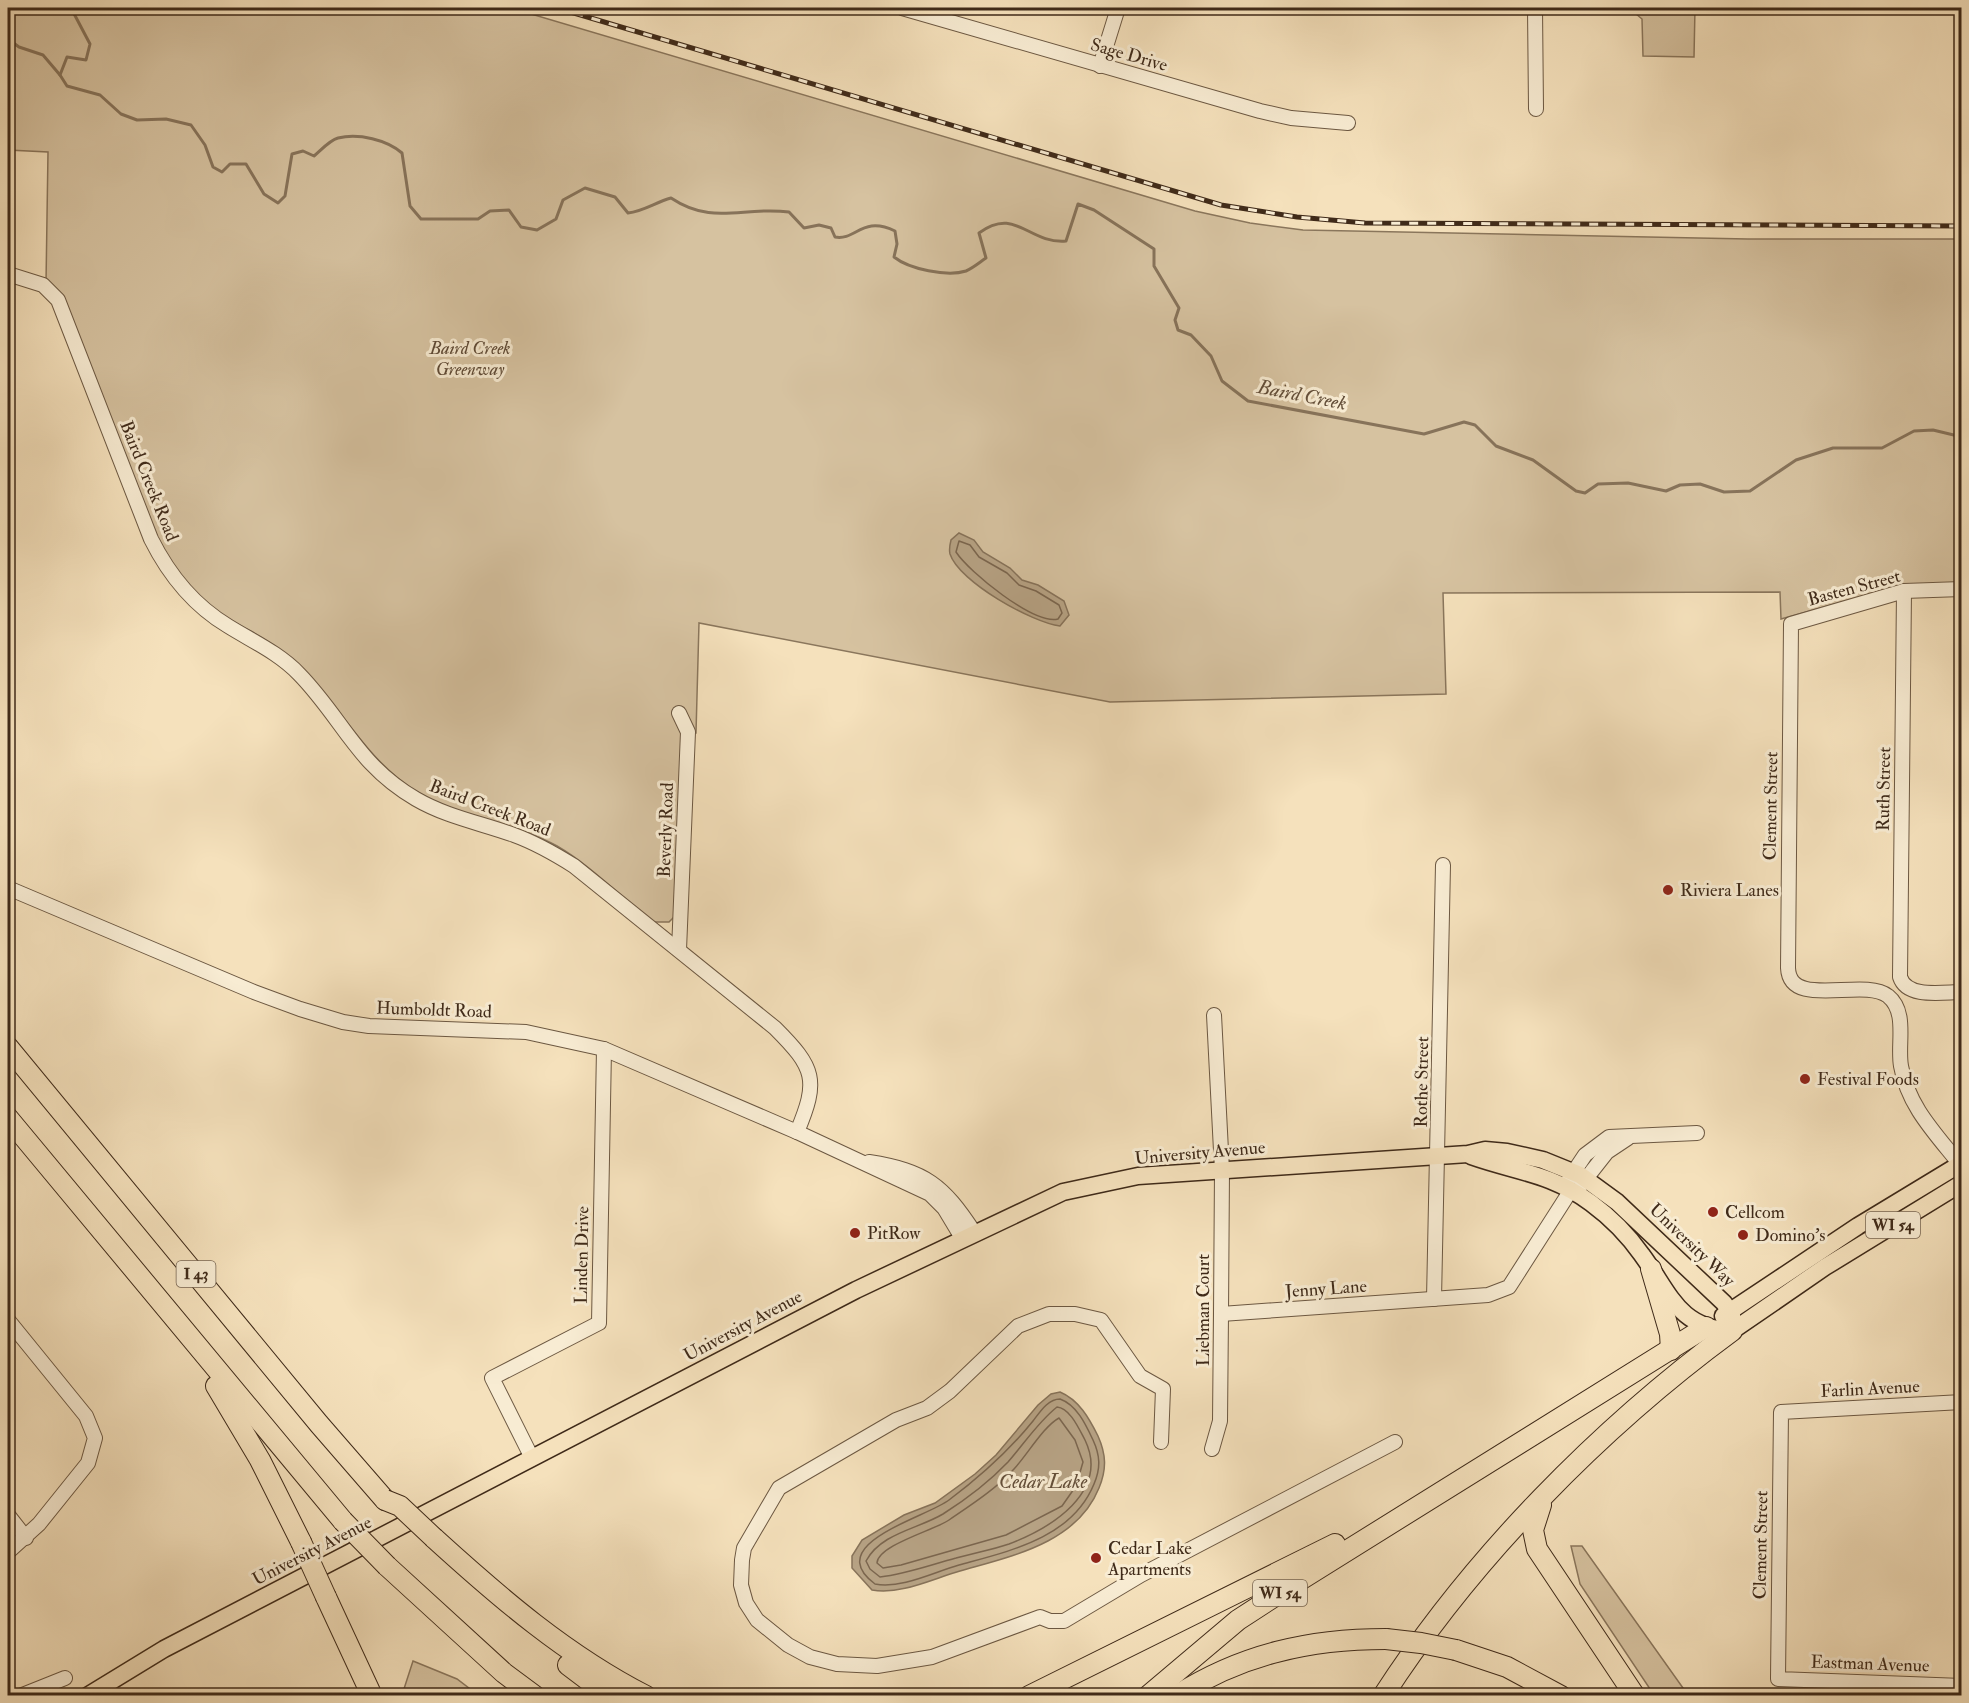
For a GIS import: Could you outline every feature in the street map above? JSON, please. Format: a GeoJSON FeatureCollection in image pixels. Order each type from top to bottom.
{"type":"FeatureCollection","features":[{"type":"Feature","properties":{"kind":"highway","name":"I 43"},"geometry":{"type":"LineString","coordinates":[[8,1047],[319,1424],[385,1500],[524,1630],[609,1695]]}},
{"type":"Feature","properties":{"kind":"highway","name":"I 43"},"geometry":{"type":"LineString","coordinates":[[8,1118],[343,1521],[387,1566],[504,1673],[534,1695]]}},
{"type":"Feature","properties":{"kind":"highway"},"geometry":{"type":"LineString","coordinates":[[1651,1269],[1670,1334],[1671,1350]]}},
{"type":"Feature","properties":{"kind":"highway","name":"WI 54"},"geometry":{"type":"LineString","coordinates":[[1148,1695],[1238,1620],[1421,1502],[1706,1327]]}},
{"type":"Feature","properties":{"kind":"highway","name":"WI 54"},"geometry":{"type":"LineString","coordinates":[[1383,1695],[1471,1577],[1545,1497],[1626,1419],[1732,1331]]}},
{"type":"Feature","properties":{"kind":"highway"},"geometry":{"type":"LineString","coordinates":[[191,1339],[202,1365],[260,1460],[372,1695]]}},
{"type":"Feature","properties":{"kind":"highway"},"geometry":{"type":"LineString","coordinates":[[1545,1497],[1534,1523],[1535,1546],[1635,1695]]}},
{"type":"Feature","properties":{"kind":"highway"},"geometry":{"type":"LineString","coordinates":[[1029,1695],[1421,1502]]}},
{"type":"Feature","properties":{"kind":"highway"},"geometry":{"type":"LineString","coordinates":[[430,1540],[559,1644],[599,1671],[646,1695]]}},
{"type":"Feature","properties":{"kind":"highway"},"geometry":{"type":"LineString","coordinates":[[1176,1695],[1203,1679],[1259,1655],[1314,1643],[1386,1639],[1456,1650],[1507,1667],[1561,1695]]}},
{"type":"Feature","properties":{"kind":"main road","name":"University Avenue"},"geometry":{"type":"LineString","coordinates":[[87,1695],[164,1648],[856,1290],[1063,1192],[1138,1176],[1468,1154]]}},
{"type":"Feature","properties":{"kind":"main road","name":"University Way"},"geometry":{"type":"LineString","coordinates":[[1468,1154],[1574,1184],[1631,1214],[1730,1311],[1732,1331],[1706,1327],[1690,1319],[1676,1306],[1618,1226],[1574,1184]]}},
{"type":"Feature","properties":{"kind":"main road","name":"WI 54"},"geometry":{"type":"LineString","coordinates":[[1706,1327],[1850,1231],[1961,1164]]}},
{"type":"Feature","properties":{"kind":"main road","name":"WI 54"},"geometry":{"type":"LineString","coordinates":[[1732,1331],[1825,1267],[1962,1183]]}},
{"type":"Feature","properties":{"kind":"street","name":"Sage Drive"},"geometry":{"type":"LineString","coordinates":[[902,8],[1260,111],[1292,118],[1348,123]]}},
{"type":"Feature","properties":{"kind":"street"},"geometry":{"type":"LineString","coordinates":[[1100,66],[1118,8]]}},
{"type":"Feature","properties":{"kind":"street"},"geometry":{"type":"LineString","coordinates":[[1534,8],[1536,110]]}},
{"type":"Feature","properties":{"kind":"street","name":"Baird Creek Road"},"geometry":{"type":"LineString","coordinates":[[8,274],[42,285],[58,300],[151,539],[169,571],[184,590],[211,615],[259,644],[298,673],[362,755],[394,785],[452,816],[513,835],[554,853],[574,866],[775,1028],[807,1067],[811,1086],[807,1107],[797,1132]]}},
{"type":"Feature","properties":{"kind":"street","name":"Basten Street"},"geometry":{"type":"LineString","coordinates":[[1791,624],[1904,591],[1962,589]]}},
{"type":"Feature","properties":{"kind":"street","name":"Ruth Street"},"geometry":{"type":"LineString","coordinates":[[1904,591],[1900,975],[1904,987],[1917,991],[1962,992]]}},
{"type":"Feature","properties":{"kind":"street","name":"Clement Street"},"geometry":{"type":"LineString","coordinates":[[1791,624],[1788,975],[1792,983],[1801,989],[1874,990],[1893,1001],[1900,1017],[1901,1065],[1911,1099],[1961,1164]]}},
{"type":"Feature","properties":{"kind":"street","name":"Beverly Road"},"geometry":{"type":"LineString","coordinates":[[679,713],[688,732],[679,950]]}},
{"type":"Feature","properties":{"kind":"street","name":"Rothe Street"},"geometry":{"type":"LineString","coordinates":[[1434,1299],[1443,865]]}},
{"type":"Feature","properties":{"kind":"street","name":"Humboldt Road"},"geometry":{"type":"LineString","coordinates":[[8,888],[254,992],[343,1022],[369,1026],[526,1032],[604,1049],[797,1132],[936,1199],[968,1235]]}},
{"type":"Feature","properties":{"kind":"street","name":"Liebman Court"},"geometry":{"type":"LineString","coordinates":[[1212,1449],[1220,1421],[1222,1170],[1214,1015]]}},
{"type":"Feature","properties":{"kind":"street","name":"Linden Drive"},"geometry":{"type":"LineString","coordinates":[[532,1458],[492,1378],[599,1323],[604,1049]]}},
{"type":"Feature","properties":{"kind":"street"},"geometry":{"type":"LineString","coordinates":[[1574,1184],[1585,1155],[1606,1139],[1697,1133]]}},
{"type":"Feature","properties":{"kind":"street","name":"Jenny Lane"},"geometry":{"type":"LineString","coordinates":[[1221,1314],[1474,1298],[1509,1287],[1574,1184]]}},
{"type":"Feature","properties":{"kind":"street"},"geometry":{"type":"LineString","coordinates":[[1161,1442],[1162,1389],[1140,1376],[1101,1320],[1075,1314],[1048,1314],[1018,1326],[950,1391],[927,1408],[896,1420],[779,1488],[744,1548],[740,1572],[746,1604],[757,1620],[788,1645],[810,1657],[837,1664],[877,1666],[932,1657],[1040,1617],[1050,1621],[1064,1621],[1141,1575],[1395,1442]]}},
{"type":"Feature","properties":{"kind":"street"},"geometry":{"type":"LineString","coordinates":[[8,1320],[86,1416],[95,1438],[88,1463],[26,1538],[8,1552]]}},
{"type":"Feature","properties":{"kind":"street","name":"Farlin Avenue"},"geometry":{"type":"LineString","coordinates":[[1781,1412],[1962,1402]]}},
{"type":"Feature","properties":{"kind":"street","name":"Clement Street"},"geometry":{"type":"LineString","coordinates":[[1778,1679],[1781,1412]]}},
{"type":"Feature","properties":{"kind":"street"},"geometry":{"type":"LineString","coordinates":[[8,1515],[26,1538]]}},
{"type":"Feature","properties":{"kind":"street"},"geometry":{"type":"LineString","coordinates":[[20,1695],[65,1677]]}},
{"type":"Feature","properties":{"kind":"street","name":"Eastman Avenue"},"geometry":{"type":"LineString","coordinates":[[1778,1679],[1962,1686]]}},
{"type":"Feature","properties":{"kind":"green space","name":"Baird Creek Greenway"},"geometry":{"type":"Polygon","coordinates":[[[8,8],[511,8],[1195,211],[1250,223],[1303,230],[1748,239],[1961,239],[1961,583],[1902,585],[1781,619],[1780,592],[1443,593],[1446,694],[1110,702],[699,623],[696,733],[682,732],[674,917],[669,922],[654,922],[583,863],[557,846],[522,831],[449,807],[414,790],[395,776],[378,760],[320,688],[287,655],[207,604],[175,569],[157,539],[46,283],[48,152],[8,150],[8,8]]]}},
{"type":"Feature","properties":{"kind":"green space"},"geometry":{"type":"Polygon","coordinates":[[[1629,8],[1695,8],[1694,57],[1643,56],[1642,19],[1629,8]]]}},
{"type":"Feature","properties":{"kind":"green space"},"geometry":{"type":"Polygon","coordinates":[[[1571,1546],[1582,1546],[1688,1695],[1654,1695],[1580,1584],[1571,1546]]]}},
{"type":"Feature","properties":{"kind":"green space"},"geometry":{"type":"Polygon","coordinates":[[[413,1661],[457,1679],[478,1695],[402,1695],[413,1661]]]}},
{"type":"Feature","properties":{"kind":"water"},"geometry":{"type":"Polygon","coordinates":[[[959,533],[974,540],[983,552],[1010,568],[1022,580],[1038,585],[1064,601],[1069,615],[1060,626],[1016,609],[967,577],[950,554],[951,540],[959,533]]]}},
{"type":"Feature","properties":{"kind":"water","name":"Cedar Lake"},"geometry":{"type":"Polygon","coordinates":[[[1060,1392],[1073,1400],[1087,1416],[1098,1436],[1104,1455],[1104,1468],[1099,1488],[1089,1507],[1075,1522],[1059,1534],[1021,1553],[905,1588],[872,1590],[852,1568],[852,1556],[862,1540],[904,1515],[935,1503],[975,1474],[996,1455],[1038,1405],[1051,1394],[1060,1392]]]}},
{"type":"Feature","properties":{"kind":"waterway","name":"Baird Creek"},"geometry":{"type":"LineString","coordinates":[[71,8],[90,44],[86,60],[67,57],[60,75],[67,86],[100,95],[121,114],[137,120],[166,119],[191,125],[205,145],[213,167],[222,172],[230,164],[246,164],[264,194],[278,203],[285,196],[292,154],[303,151],[314,156],[335,139],[355,136],[381,141],[402,153],[410,206],[421,219],[478,219],[490,211],[509,210],[521,227],[537,230],[556,219],[563,200],[585,188],[615,197],[628,213],[671,198],[686,206],[714,213],[789,212],[804,228],[819,225],[831,228],[835,237],[849,236],[867,227],[884,227],[895,231],[897,244],[894,257],[918,268],[949,273],[966,271],[986,258],[979,233],[992,226],[1003,223],[1013,224],[1042,237],[1066,241],[1078,204],[1094,210],[1154,249],[1154,266],[1179,308],[1175,320],[1178,330],[1191,335],[1211,356],[1222,381],[1248,401],[1424,434],[1464,422],[1475,425],[1496,446],[1533,460],[1576,491],[1585,493],[1598,484],[1628,483],[1666,491],[1680,485],[1700,484],[1724,492],[1750,491],[1796,460],[1833,448],[1882,448],[1914,431],[1933,430],[1962,437]]}},
{"type":"Feature","properties":{"kind":"waterway","name":"Baird Creek"},"geometry":{"type":"LineString","coordinates":[[8,39],[19,47],[43,55],[60,75]]}},
{"type":"Feature","properties":{"kind":"railway"},"geometry":{"type":"LineString","coordinates":[[557,8],[1221,205],[1297,217],[1365,223],[1962,226]]}},
{"type":"Feature","properties":{"kind":"place","name":"Riviera Lanes"},"geometry":{"type":"Point","coordinates":[1668,890]}},
{"type":"Feature","properties":{"kind":"place","name":"Festival Foods"},"geometry":{"type":"Point","coordinates":[1805,1079]}},
{"type":"Feature","properties":{"kind":"place","name":"Cellcom"},"geometry":{"type":"Point","coordinates":[1713,1212]}},
{"type":"Feature","properties":{"kind":"place","name":"PitRow"},"geometry":{"type":"Point","coordinates":[855,1233]}},
{"type":"Feature","properties":{"kind":"place","name":"Domino's"},"geometry":{"type":"Point","coordinates":[1743,1235]}},
{"type":"Feature","properties":{"kind":"place","name":"Cedar Lake Apartments"},"geometry":{"type":"Point","coordinates":[1096,1558]}}]}
